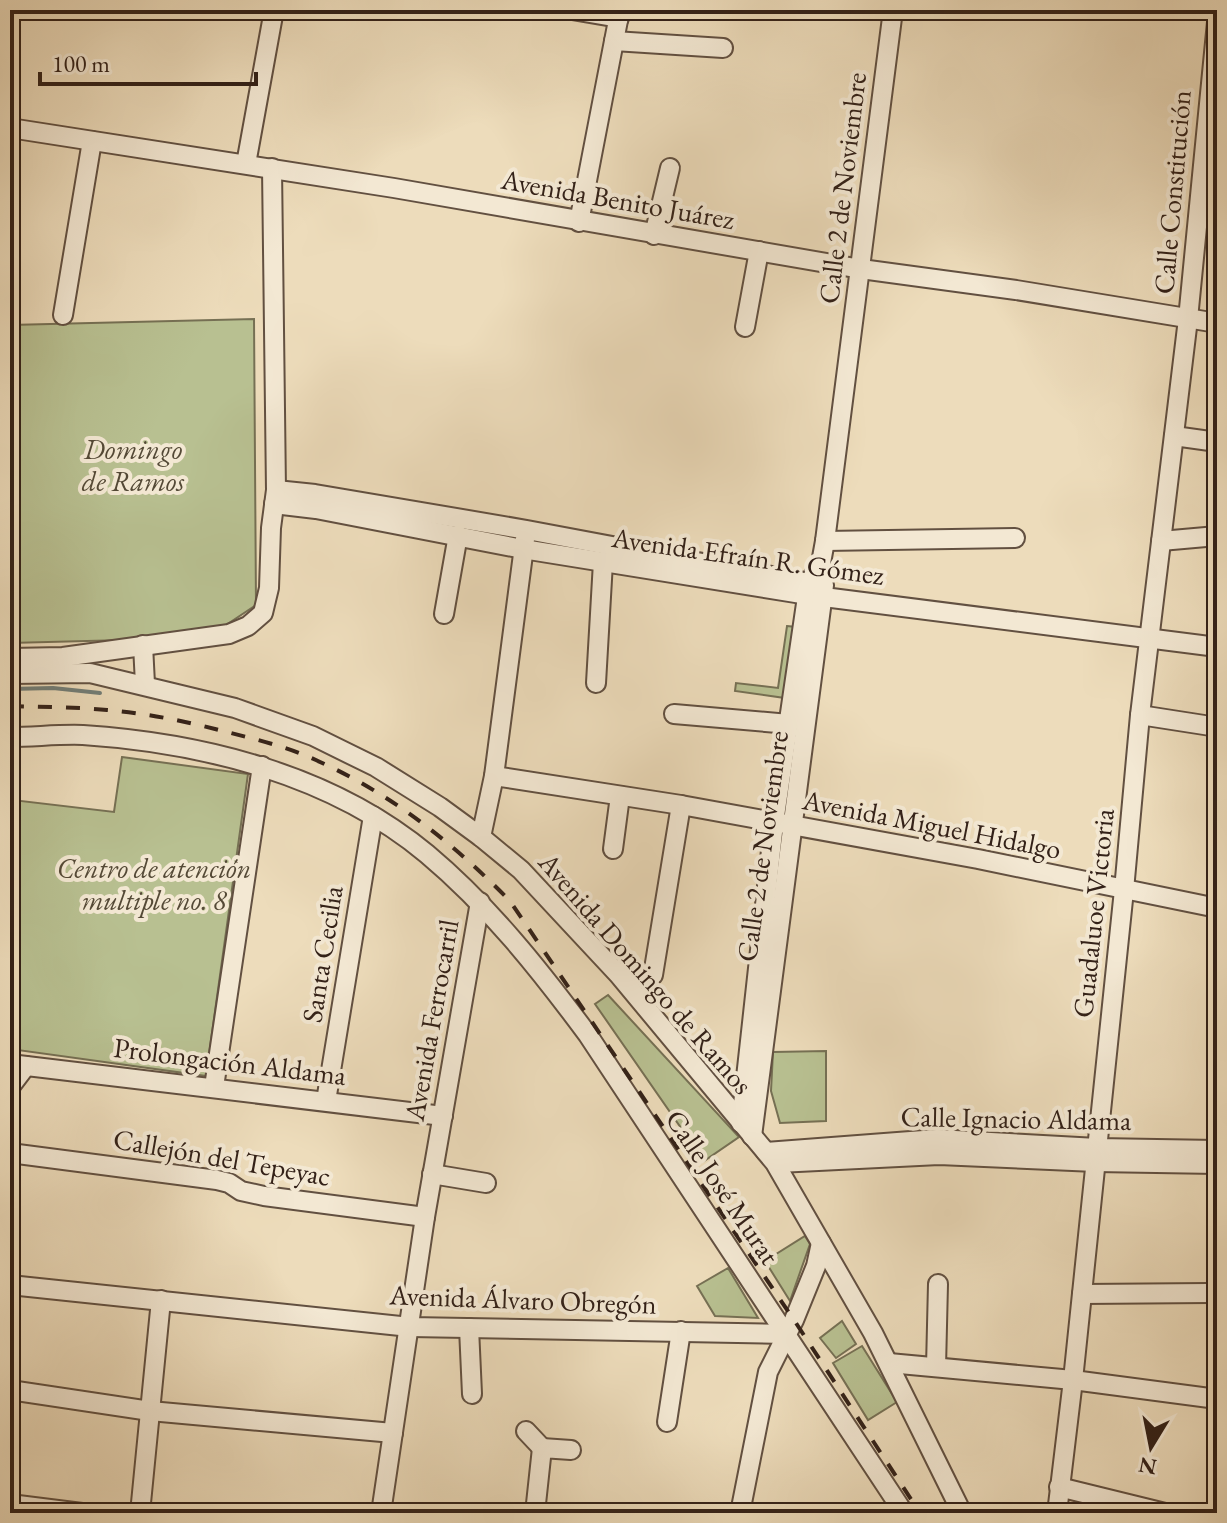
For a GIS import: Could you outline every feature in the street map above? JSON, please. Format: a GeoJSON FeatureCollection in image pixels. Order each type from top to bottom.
{"type":"FeatureCollection","features":[{"type":"Feature","properties":{"kind":"street"},"geometry":{"type":"LineString","coordinates":[[246,164],[274,10]]}},
{"type":"Feature","properties":{"kind":"street"},"geometry":{"type":"LineString","coordinates":[[572,10],[619,14],[579,222]]}},
{"type":"Feature","properties":{"kind":"street","name":"Calle 2 de Noviembre"},"geometry":{"type":"LineString","coordinates":[[783,825],[789,724],[825,541],[893,10]]}},
{"type":"Feature","properties":{"kind":"street","name":"Calle Constitución"},"geometry":{"type":"LineString","coordinates":[[1188,319],[1217,28]]}},
{"type":"Feature","properties":{"kind":"street"},"geometry":{"type":"LineString","coordinates":[[614,41],[723,48]]}},
{"type":"Feature","properties":{"kind":"street","name":"Avenida Benito Juárez"},"geometry":{"type":"LineString","coordinates":[[10,128],[272,168],[861,269],[1016,290],[1217,323]]}},
{"type":"Feature","properties":{"kind":"street"},"geometry":{"type":"LineString","coordinates":[[63,315],[92,141]]}},
{"type":"Feature","properties":{"kind":"street"},"geometry":{"type":"LineString","coordinates":[[64,665],[143,645],[229,634],[248,626],[263,613],[269,588],[275,497],[272,168]]}},
{"type":"Feature","properties":{"kind":"street"},"geometry":{"type":"LineString","coordinates":[[654,235],[670,168]]}},
{"type":"Feature","properties":{"kind":"street"},"geometry":{"type":"LineString","coordinates":[[745,327],[759,251]]}},
{"type":"Feature","properties":{"kind":"street","name":"Guadaluoe Victoria"},"geometry":{"type":"LineString","coordinates":[[1057,1513],[1140,715],[1188,319]]}},
{"type":"Feature","properties":{"kind":"street"},"geometry":{"type":"LineString","coordinates":[[1174,436],[1217,442]]}},
{"type":"Feature","properties":{"kind":"street","name":"Avenida Efraín R. Gómez"},"geometry":{"type":"LineString","coordinates":[[275,497],[315,494],[527,530],[816,590]]}},
{"type":"Feature","properties":{"kind":"street","name":"Avenida Efraín R. Gómez"},"geometry":{"type":"LineString","coordinates":[[275,497],[316,509],[603,562],[1217,647]]}},
{"type":"Feature","properties":{"kind":"street"},"geometry":{"type":"LineString","coordinates":[[481,837],[494,776],[527,530]]}},
{"type":"Feature","properties":{"kind":"street"},"geometry":{"type":"LineString","coordinates":[[444,614],[458,535]]}},
{"type":"Feature","properties":{"kind":"street"},"geometry":{"type":"LineString","coordinates":[[1161,541],[1217,536]]}},
{"type":"Feature","properties":{"kind":"street"},"geometry":{"type":"LineString","coordinates":[[825,541],[1015,538]]}},
{"type":"Feature","properties":{"kind":"street"},"geometry":{"type":"LineString","coordinates":[[596,683],[603,562]]}},
{"type":"Feature","properties":{"kind":"street","name":"Calle 2 de Noviembre"},"geometry":{"type":"LineString","coordinates":[[747,1130],[783,825],[816,590]]}},
{"type":"Feature","properties":{"kind":"street"},"geometry":{"type":"LineString","coordinates":[[143,645],[145,684]]}},
{"type":"Feature","properties":{"kind":"street","name":"Avenida Domingo de Ramos"},"geometry":{"type":"LineString","coordinates":[[10,658],[64,665],[145,684],[235,708],[313,736],[376,767],[440,807],[521,870],[618,974],[770,1158],[889,1363],[962,1513]]}},
{"type":"Feature","properties":{"kind":"street","name":"Avenida Domingo de Ramos"},"geometry":{"type":"LineString","coordinates":[[10,674],[64,665]]}},
{"type":"Feature","properties":{"kind":"street"},"geometry":{"type":"LineString","coordinates":[[674,714],[789,724]]}},
{"type":"Feature","properties":{"kind":"street"},"geometry":{"type":"LineString","coordinates":[[1140,715],[1217,727]]}},
{"type":"Feature","properties":{"kind":"street","name":"Avenida Ferrocarril"},"geometry":{"type":"LineString","coordinates":[[10,737],[81,735],[157,743],[262,766],[317,786],[373,816],[426,853],[480,902],[425,1217],[381,1513]]}},
{"type":"Feature","properties":{"kind":"street"},"geometry":{"type":"LineString","coordinates":[[214,1087],[262,766]]}},
{"type":"Feature","properties":{"kind":"street","name":"Avenida Miguel Hidalgo"},"geometry":{"type":"LineString","coordinates":[[494,776],[681,805],[978,859],[1217,908]]}},
{"type":"Feature","properties":{"kind":"street"},"geometry":{"type":"LineString","coordinates":[[613,849],[620,796]]}},
{"type":"Feature","properties":{"kind":"street"},"geometry":{"type":"LineString","coordinates":[[653,975],[681,805]]}},
{"type":"Feature","properties":{"kind":"street","name":"Santa Cecilia"},"geometry":{"type":"LineString","coordinates":[[326,1101],[373,816]]}},
{"type":"Feature","properties":{"kind":"street","name":"Calle José Murat"},"geometry":{"type":"LineString","coordinates":[[480,902],[552,986],[588,1035],[904,1513]]}},
{"type":"Feature","properties":{"kind":"street"},"geometry":{"type":"LineString","coordinates":[[10,1087],[18,1065]]}},
{"type":"Feature","properties":{"kind":"street","name":"Prolongación Aldama"},"geometry":{"type":"LineString","coordinates":[[18,1065],[443,1116]]}},
{"type":"Feature","properties":{"kind":"street"},"geometry":{"type":"LineString","coordinates":[[720,1098],[751,1086]]}},
{"type":"Feature","properties":{"kind":"street","name":"Calle Ignacio Aldama"},"geometry":{"type":"LineString","coordinates":[[770,1158],[938,1147],[1217,1164]]}},
{"type":"Feature","properties":{"kind":"street","name":"Calle Ignacio Aldama"},"geometry":{"type":"LineString","coordinates":[[1096,1155],[1217,1150]]}},
{"type":"Feature","properties":{"kind":"street","name":"Callejón del Tepeyac"},"geometry":{"type":"LineString","coordinates":[[10,1153],[217,1180],[241,1191],[264,1196],[425,1217]]}},
{"type":"Feature","properties":{"kind":"street"},"geometry":{"type":"LineString","coordinates":[[432,1174],[486,1183]]}},
{"type":"Feature","properties":{"kind":"street"},"geometry":{"type":"LineString","coordinates":[[740,1513],[768,1372],[801,1304],[816,1266],[821,1243]]}},
{"type":"Feature","properties":{"kind":"street"},"geometry":{"type":"LineString","coordinates":[[936,1367],[938,1284]]}},
{"type":"Feature","properties":{"kind":"street","name":"Avenida Álvaro Obregón"},"geometry":{"type":"LineString","coordinates":[[10,1285],[410,1327],[786,1334]]}},
{"type":"Feature","properties":{"kind":"street"},"geometry":{"type":"LineString","coordinates":[[1082,1294],[1209,1293]]}},
{"type":"Feature","properties":{"kind":"street"},"geometry":{"type":"LineString","coordinates":[[140,1513],[161,1300]]}},
{"type":"Feature","properties":{"kind":"street"},"geometry":{"type":"LineString","coordinates":[[469,1328],[472,1394]]}},
{"type":"Feature","properties":{"kind":"street"},"geometry":{"type":"LineString","coordinates":[[667,1422],[681,1331]]}},
{"type":"Feature","properties":{"kind":"street"},"geometry":{"type":"LineString","coordinates":[[889,1363],[1073,1380],[1217,1399]]}},
{"type":"Feature","properties":{"kind":"street"},"geometry":{"type":"LineString","coordinates":[[10,1390],[150,1411],[393,1433]]}},
{"type":"Feature","properties":{"kind":"street"},"geometry":{"type":"LineString","coordinates":[[526,1431],[542,1448],[571,1450]]}},
{"type":"Feature","properties":{"kind":"street"},"geometry":{"type":"LineString","coordinates":[[535,1513],[542,1448]]}},
{"type":"Feature","properties":{"kind":"street"},"geometry":{"type":"LineString","coordinates":[[1059,1487],[1165,1513]]}},
{"type":"Feature","properties":{"kind":"street"},"geometry":{"type":"LineString","coordinates":[[10,1504],[82,1513]]}},
{"type":"Feature","properties":{"kind":"green space","name":"Domingo de Ramos"},"geometry":{"type":"Polygon","coordinates":[[[254,319],[256,605],[220,629],[125,640],[10,643],[10,325],[254,319]]]}},
{"type":"Feature","properties":{"kind":"green space"},"geometry":{"type":"Polygon","coordinates":[[[787,626],[796,627],[785,698],[735,691],[736,683],[778,688],[787,626]]]}},
{"type":"Feature","properties":{"kind":"green space","name":"Centro de atención multiple no. 8"},"geometry":{"type":"Polygon","coordinates":[[[122,757],[248,774],[206,1076],[10,1049],[10,828],[13,800],[114,812],[122,757]]]}},
{"type":"Feature","properties":{"kind":"green space"},"geometry":{"type":"Polygon","coordinates":[[[608,995],[739,1137],[704,1161],[595,1004],[608,995]]]}},
{"type":"Feature","properties":{"kind":"green space"},"geometry":{"type":"Polygon","coordinates":[[[826,1051],[826,1121],[780,1123],[771,1091],[773,1052],[826,1051]]]}},
{"type":"Feature","properties":{"kind":"green space"},"geometry":{"type":"Polygon","coordinates":[[[805,1236],[810,1244],[790,1301],[765,1261],[805,1236]]]}},
{"type":"Feature","properties":{"kind":"green space"},"geometry":{"type":"Polygon","coordinates":[[[728,1268],[758,1318],[715,1316],[697,1286],[728,1268]]]}},
{"type":"Feature","properties":{"kind":"green space"},"geometry":{"type":"Polygon","coordinates":[[[842,1321],[856,1344],[836,1358],[820,1338],[842,1321]]]}},
{"type":"Feature","properties":{"kind":"green space"},"geometry":{"type":"Polygon","coordinates":[[[862,1346],[897,1402],[868,1420],[833,1363],[862,1346]]]}},
{"type":"Feature","properties":{"kind":"waterway"},"geometry":{"type":"LineString","coordinates":[[10,689],[53,688],[100,693]]}},
{"type":"Feature","properties":{"kind":"waterway"},"geometry":{"type":"LineString","coordinates":[[10,811],[17,751]]}},
{"type":"Feature","properties":{"kind":"railway"},"geometry":{"type":"LineString","coordinates":[[10,706],[95,709],[148,715],[282,747],[320,762],[373,790],[421,822],[467,860],[510,901],[794,1320],[920,1513]]}}]}
